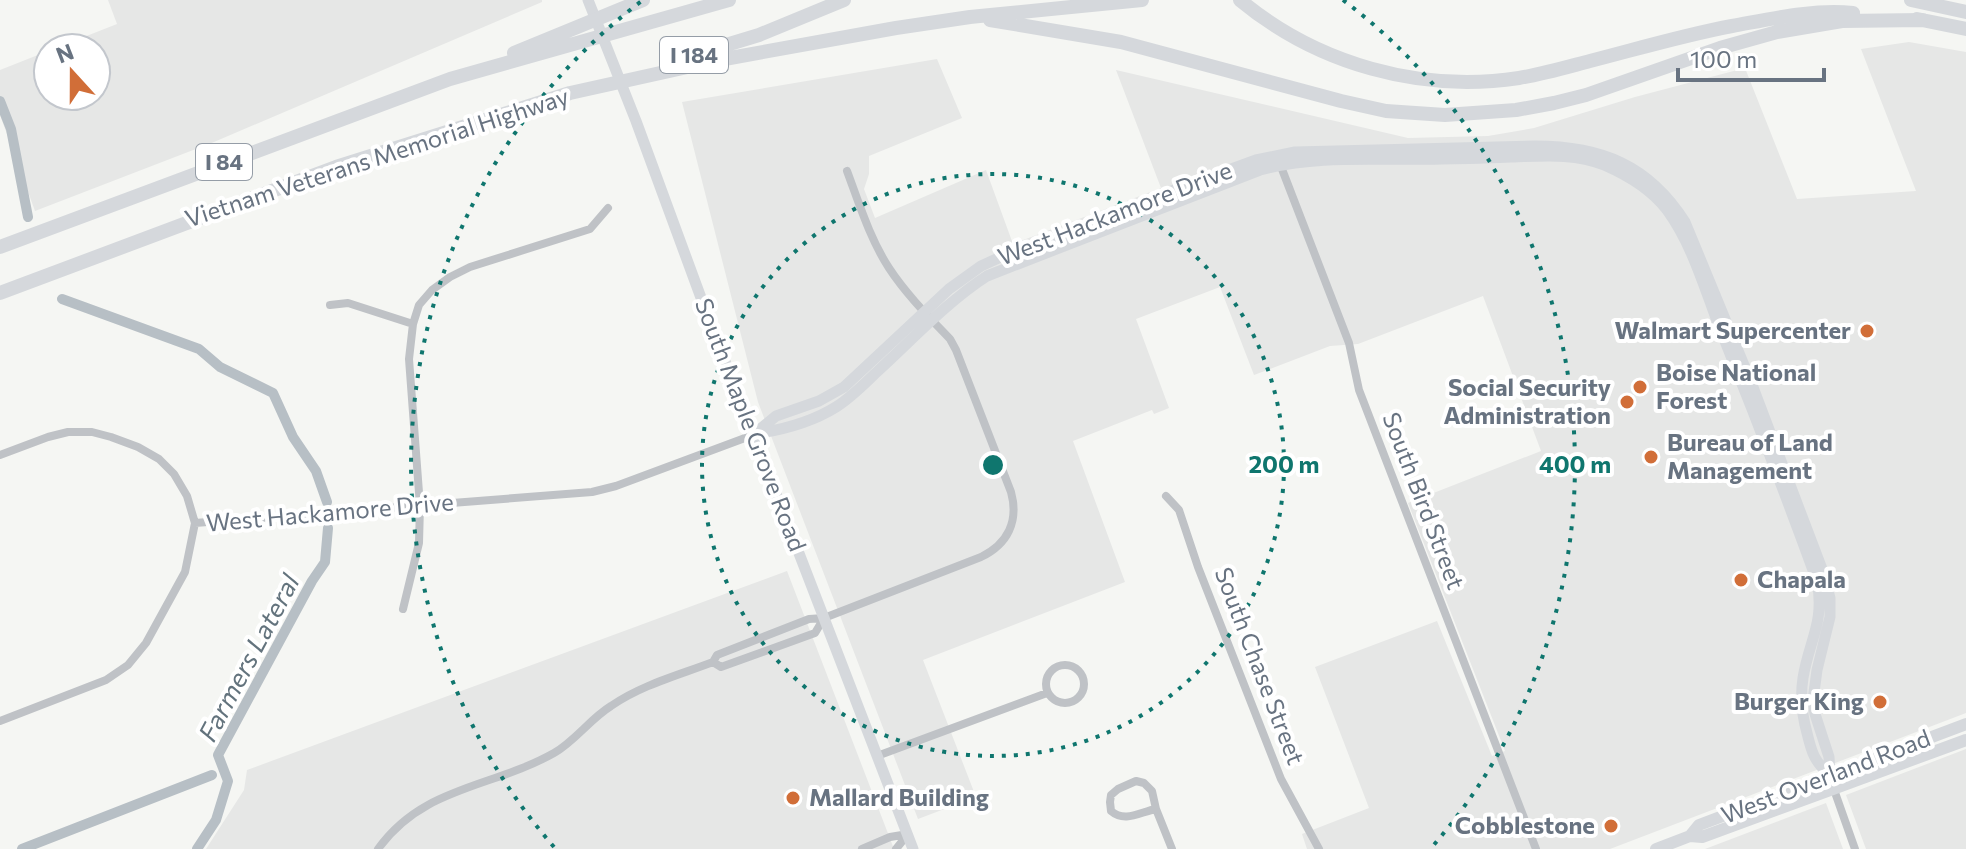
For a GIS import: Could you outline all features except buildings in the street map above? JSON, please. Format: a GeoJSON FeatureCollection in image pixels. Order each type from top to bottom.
{"type":"FeatureCollection","features":[{"type":"Feature","properties":{"kind":"highway"},"geometry":{"type":"LineString","coordinates":[[450,79],[643,0]]}},
{"type":"Feature","properties":{"kind":"highway","name":"Vietnam Veterans Memorial Highway"},"geometry":{"type":"LineString","coordinates":[[0,247],[450,79],[729,0]]}},
{"type":"Feature","properties":{"kind":"highway","name":"I 184"},"geometry":{"type":"LineString","coordinates":[[570,93],[759,35],[844,0]]}},
{"type":"Feature","properties":{"kind":"highway","name":"Vietnam Veterans Memorial Highway"},"geometry":{"type":"LineString","coordinates":[[0,293],[336,167],[570,93],[719,60],[896,28],[970,17],[1142,0]]}},
{"type":"Feature","properties":{"kind":"highway"},"geometry":{"type":"LineString","coordinates":[[1240,0],[1289,35],[1318,50],[1353,64],[1429,80],[1505,79],[1553,71],[1713,30],[1779,17],[1841,12],[1923,20],[1966,29]]}},
{"type":"Feature","properties":{"kind":"highway"},"geometry":{"type":"LineString","coordinates":[[1911,0],[1966,12]]}},
{"type":"Feature","properties":{"kind":"highway"},"geometry":{"type":"LineString","coordinates":[[970,17],[1121,42],[1386,111],[1445,115],[1516,110],[1554,103],[1777,32],[1842,21],[1923,20]]}},
{"type":"Feature","properties":{"kind":"main road","name":"West Overland Road"},"geometry":{"type":"LineString","coordinates":[[1656,849],[1690,836],[1699,825],[1832,782],[1966,724]]}},
{"type":"Feature","properties":{"kind":"main road","name":"West Overland Road"},"geometry":{"type":"LineString","coordinates":[[1832,782],[1863,779],[1966,740]]}},
{"type":"Feature","properties":{"kind":"street","name":"South Maple Grove Road"},"geometry":{"type":"LineString","coordinates":[[588,0],[913,849]]}},
{"type":"Feature","properties":{"kind":"street","name":"West Hackamore Drive"},"geometry":{"type":"LineString","coordinates":[[929,316],[997,271],[1280,164],[1534,151],[1589,160],[1623,174],[1643,187],[1666,209],[1683,236],[1712,297],[1817,581],[1820,614],[1804,674],[1802,706],[1816,763],[1832,782]]}},
{"type":"Feature","properties":{"kind":"street","name":"West Hackamore Drive"},"geometry":{"type":"LineString","coordinates":[[0,721],[106,680],[128,665],[146,643],[185,572],[195,523],[592,492],[616,486],[753,435],[781,430],[837,406],[966,276],[993,261],[1256,160],[1295,152],[1400,156]]}},
{"type":"Feature","properties":{"kind":"street","name":"South Bird Street"},"geometry":{"type":"LineString","coordinates":[[1280,164],[1349,343],[1359,390],[1536,849]]}},
{"type":"Feature","properties":{"kind":"street"},"geometry":{"type":"LineString","coordinates":[[378,849],[402,822],[428,804],[553,753],[601,712],[625,697],[713,662],[717,655],[809,619],[824,618],[981,557],[1001,545],[1012,525],[1011,492],[960,360],[950,339],[898,281],[879,250],[847,171]]}},
{"type":"Feature","properties":{"kind":"street"},"geometry":{"type":"LineString","coordinates":[[403,609],[419,543],[420,506],[409,359],[413,324],[419,305],[432,290],[450,277],[470,267],[590,229],[608,208]]}},
{"type":"Feature","properties":{"kind":"street"},"geometry":{"type":"LineString","coordinates":[[330,305],[348,303],[413,324]]}},
{"type":"Feature","properties":{"kind":"street"},"geometry":{"type":"LineString","coordinates":[[0,455],[68,432],[92,432],[111,437],[159,459],[174,474],[187,496],[195,523]]}},
{"type":"Feature","properties":{"kind":"street","name":"South Chase Street"},"geometry":{"type":"LineString","coordinates":[[1166,496],[1179,510],[1198,567],[1281,779],[1319,849]]}},
{"type":"Feature","properties":{"kind":"street"},"geometry":{"type":"LineString","coordinates":[[713,662],[721,667],[815,633],[824,618]]}},
{"type":"Feature","properties":{"kind":"street"},"geometry":{"type":"LineString","coordinates":[[1057,666],[1074,667],[1083,676],[1084,689],[1076,700],[1057,702],[1047,693],[1048,675],[1057,666]]}},
{"type":"Feature","properties":{"kind":"street"},"geometry":{"type":"LineString","coordinates":[[877,756],[1047,693]]}},
{"type":"Feature","properties":{"kind":"street"},"geometry":{"type":"LineString","coordinates":[[1156,809],[1126,818],[1118,817],[1111,811],[1111,795],[1136,781],[1144,783],[1152,791],[1172,849]]}},
{"type":"Feature","properties":{"kind":"street"},"geometry":{"type":"LineString","coordinates":[[1832,782],[1855,849]]}},
{"type":"Feature","properties":{"kind":"street"},"geometry":{"type":"LineString","coordinates":[[862,849],[890,837],[908,834]]}},
{"type":"Feature","properties":{"kind":"street"},"geometry":{"type":"LineString","coordinates":[[896,849],[908,834]]}},
{"type":"Feature","properties":{"kind":"shaded area"},"geometry":{"type":"Polygon","coordinates":[[[108,0],[542,0],[214,142],[35,211],[0,115],[0,70],[32,57],[32,112],[112,112],[112,32],[97,32],[117,24],[108,0]]]}},
{"type":"Feature","properties":{"kind":"shaded area"},"geometry":{"type":"Polygon","coordinates":[[[1909,42],[1966,52],[1966,713],[1610,849],[1307,849],[1302,834],[1369,808],[1315,667],[1437,621],[1492,756],[1505,751],[1408,503],[1541,451],[1483,296],[1358,344],[1330,346],[1254,375],[1220,287],[1136,319],[1169,408],[1154,414],[1152,410],[1073,441],[1125,582],[923,660],[976,797],[918,819],[758,402],[682,102],[937,59],[962,118],[869,156],[869,174],[864,189],[875,218],[986,170],[1013,244],[1161,188],[1116,70],[1408,138],[1488,136],[1534,128],[1745,68],[1797,199],[1916,191],[1861,49],[1909,42]]]}},
{"type":"Feature","properties":{"kind":"shaded area"},"geometry":{"type":"Polygon","coordinates":[[[787,571],[894,849],[206,849],[244,790],[247,770],[787,571]]]}},
{"type":"Feature","properties":{"kind":"shaded area"},"geometry":{"type":"Polygon","coordinates":[[[1966,749],[1966,849],[1866,849],[1846,795],[1966,749]]]}},
{"type":"Feature","properties":{"kind":"shaded area"},"geometry":{"type":"Polygon","coordinates":[[[1826,803],[1843,849],[1705,849],[1826,803]]]}},
{"type":"Feature","properties":{"kind":"waterway","name":"Farmers Lateral"},"geometry":{"type":"LineString","coordinates":[[0,101],[11,129],[28,217]]}},
{"type":"Feature","properties":{"kind":"waterway","name":"Farmers Lateral"},"geometry":{"type":"LineString","coordinates":[[62,299],[199,349],[220,367],[273,393],[293,437],[316,471],[327,502]]}},
{"type":"Feature","properties":{"kind":"waterway","name":"Farmers Lateral"},"geometry":{"type":"LineString","coordinates":[[197,849],[216,820],[228,781],[218,755],[325,562],[328,528]]}},
{"type":"Feature","properties":{"kind":"waterway"},"geometry":{"type":"LineString","coordinates":[[22,849],[212,775]]}},
{"type":"Feature","properties":{"kind":"place","name":"Walmart Supercenter"},"geometry":{"type":"Point","coordinates":[1867,331]}},
{"type":"Feature","properties":{"kind":"place","name":"Boise National Forest"},"geometry":{"type":"Point","coordinates":[1640,387]}},
{"type":"Feature","properties":{"kind":"place","name":"Social Security Administration"},"geometry":{"type":"Point","coordinates":[1627,402]}},
{"type":"Feature","properties":{"kind":"place","name":"Bureau of Land Management"},"geometry":{"type":"Point","coordinates":[1651,457]}},
{"type":"Feature","properties":{"kind":"place","name":"Chapala"},"geometry":{"type":"Point","coordinates":[1741,580]}},
{"type":"Feature","properties":{"kind":"place","name":"Burger King"},"geometry":{"type":"Point","coordinates":[1880,702]}},
{"type":"Feature","properties":{"kind":"place","name":"Mallard Building"},"geometry":{"type":"Point","coordinates":[793,798]}},
{"type":"Feature","properties":{"kind":"place","name":"Cobblestone"},"geometry":{"type":"Point","coordinates":[1611,826]}}]}
